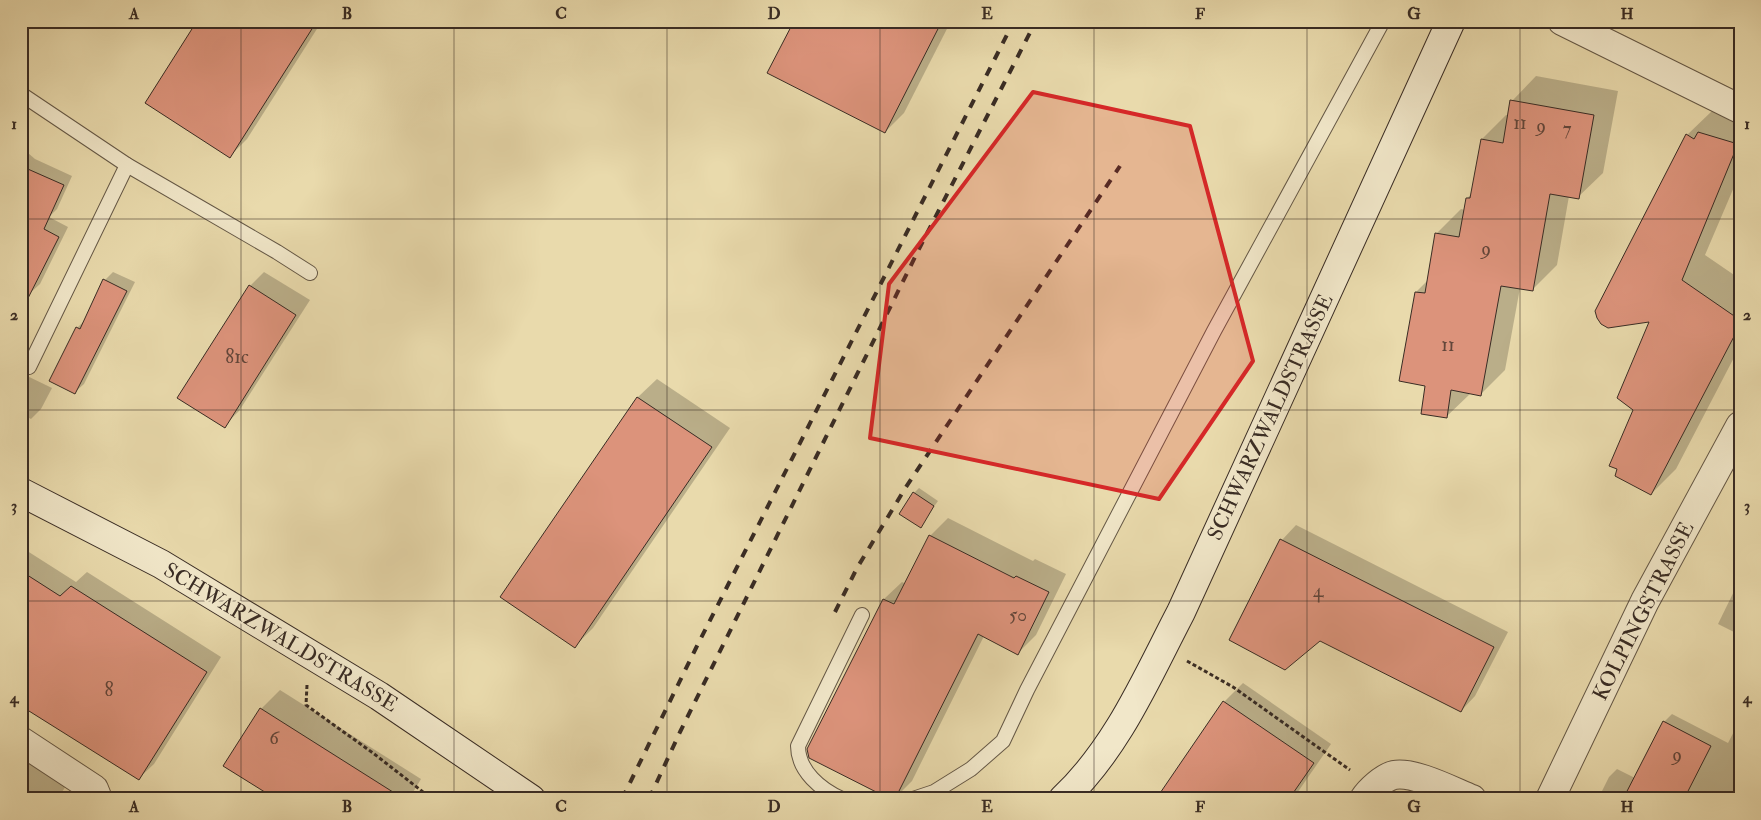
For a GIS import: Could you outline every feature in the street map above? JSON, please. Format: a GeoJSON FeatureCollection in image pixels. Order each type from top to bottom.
{"type":"FeatureCollection","features":[{"type":"Feature","properties":{"kind":"main road","name":"SCHWARZWALDSTRASSE"},"geometry":{"type":"LineString","coordinates":[[1064,799],[1079,784],[1108,746],[1134,704],[1181,612],[1451,21]]}},
{"type":"Feature","properties":{"kind":"main road"},"geometry":{"type":"LineString","coordinates":[[1562,21],[1740,109]]}},
{"type":"Feature","properties":{"kind":"main road","name":"KOLPINGSTRASSE"},"geometry":{"type":"LineString","coordinates":[[1550,799],[1645,601],[1740,426]]}},
{"type":"Feature","properties":{"kind":"main road","name":"SCHWARZWALDSTRASSE"},"geometry":{"type":"LineString","coordinates":[[21,492],[161,564],[379,696],[531,799]]}},
{"type":"Feature","properties":{"kind":"main road"},"geometry":{"type":"LineString","coordinates":[[21,741],[94,789],[98,799]]}},
{"type":"Feature","properties":{"kind":"main road"},"geometry":{"type":"LineString","coordinates":[[1367,794],[1394,775],[1418,777],[1472,799]]}},
{"type":"Feature","properties":{"kind":"lane"},"geometry":{"type":"LineString","coordinates":[[913,799],[934,792],[971,769],[1003,741],[1027,690],[1209,340],[1383,21]]}},
{"type":"Feature","properties":{"kind":"lane"},"geometry":{"type":"LineString","coordinates":[[21,94],[127,165],[277,252],[310,274]]}},
{"type":"Feature","properties":{"kind":"lane"},"geometry":{"type":"LineString","coordinates":[[21,363],[29,366],[127,165]]}},
{"type":"Feature","properties":{"kind":"lane"},"geometry":{"type":"LineString","coordinates":[[842,799],[832,794],[812,778],[798,756],[798,746],[862,615]]}},
{"type":"Feature","properties":{"kind":"path"},"geometry":{"type":"LineString","coordinates":[[1194,665],[1233,686],[1349,769],[1367,794]]}},
{"type":"Feature","properties":{"kind":"path"},"geometry":{"type":"LineString","coordinates":[[306,705],[373,753],[432,799]]}},
{"type":"Feature","properties":{"kind":"highlighted area"},"geometry":{"type":"Polygon","coordinates":[[[1033,92],[1190,126],[1253,361],[1159,499],[870,438],[889,284],[1033,92]]]}},
{"type":"Feature","properties":{"kind":"building"},"geometry":{"type":"Polygon","coordinates":[[[197,21],[317,21],[230,158],[145,103],[197,21]]]}},
{"type":"Feature","properties":{"kind":"building"},"geometry":{"type":"Polygon","coordinates":[[[794,21],[942,21],[885,133],[767,73],[794,21]]]}},
{"type":"Feature","properties":{"kind":"building"},"geometry":{"type":"Polygon","coordinates":[[[1510,100],[1594,115],[1579,199],[1550,194],[1533,291],[1501,286],[1481,396],[1451,390],[1447,418],[1421,414],[1425,386],[1399,381],[1415,292],[1425,293],[1435,233],[1459,237],[1466,198],[1470,198],[1481,139],[1503,143],[1510,100]]]}},
{"type":"Feature","properties":{"kind":"building"},"geometry":{"type":"Polygon","coordinates":[[[1698,132],[1738,144],[1682,280],[1740,320],[1740,325],[1651,495],[1615,476],[1617,469],[1609,466],[1633,410],[1617,398],[1649,322],[1608,328],[1601,324],[1595,311],[1686,134],[1694,139],[1698,132]]]}},
{"type":"Feature","properties":{"kind":"building"},"geometry":{"type":"Polygon","coordinates":[[[21,166],[64,185],[44,229],[59,237],[21,312],[21,166]]]}},
{"type":"Feature","properties":{"kind":"building"},"geometry":{"type":"Polygon","coordinates":[[[103,279],[127,291],[75,394],[49,381],[76,327],[80,329],[103,279]]]}},
{"type":"Feature","properties":{"kind":"building"},"geometry":{"type":"Polygon","coordinates":[[[249,285],[296,315],[225,428],[177,398],[249,285]]]}},
{"type":"Feature","properties":{"kind":"building"},"geometry":{"type":"Polygon","coordinates":[[[637,397],[712,447],[575,648],[500,597],[637,397]]]}},
{"type":"Feature","properties":{"kind":"building"},"geometry":{"type":"Polygon","coordinates":[[[913,492],[934,506],[921,528],[899,514],[913,492]]]}},
{"type":"Feature","properties":{"kind":"building"},"geometry":{"type":"Polygon","coordinates":[[[929,535],[1014,578],[1016,576],[1049,592],[1018,655],[978,634],[895,799],[890,799],[809,758],[807,749],[883,599],[894,604],[929,535]]]}},
{"type":"Feature","properties":{"kind":"building"},"geometry":{"type":"Polygon","coordinates":[[[1280,539],[1494,647],[1461,712],[1320,641],[1285,670],[1229,640],[1280,539]]]}},
{"type":"Feature","properties":{"kind":"building"},"geometry":{"type":"Polygon","coordinates":[[[21,571],[60,596],[71,586],[207,672],[139,780],[21,706],[21,571]]]}},
{"type":"Feature","properties":{"kind":"building"},"geometry":{"type":"Polygon","coordinates":[[[1223,701],[1314,763],[1289,799],[1156,799],[1223,701]]]}},
{"type":"Feature","properties":{"kind":"building"},"geometry":{"type":"Polygon","coordinates":[[[260,708],[404,799],[276,799],[223,766],[260,708]]]}},
{"type":"Feature","properties":{"kind":"building"},"geometry":{"type":"Polygon","coordinates":[[[1663,721],[1711,746],[1684,799],[1623,799],[1663,721]]]}},
{"type":"Feature","properties":{"kind":"railway"},"geometry":{"type":"LineString","coordinates":[[622,799],[696,648],[1014,21]]}},
{"type":"Feature","properties":{"kind":"railway"},"geometry":{"type":"LineString","coordinates":[[649,799],[680,732],[921,245],[1036,21]]}},
{"type":"Feature","properties":{"kind":"railway"},"geometry":{"type":"LineString","coordinates":[[835,612],[857,568],[906,487],[1120,166]]}}]}
